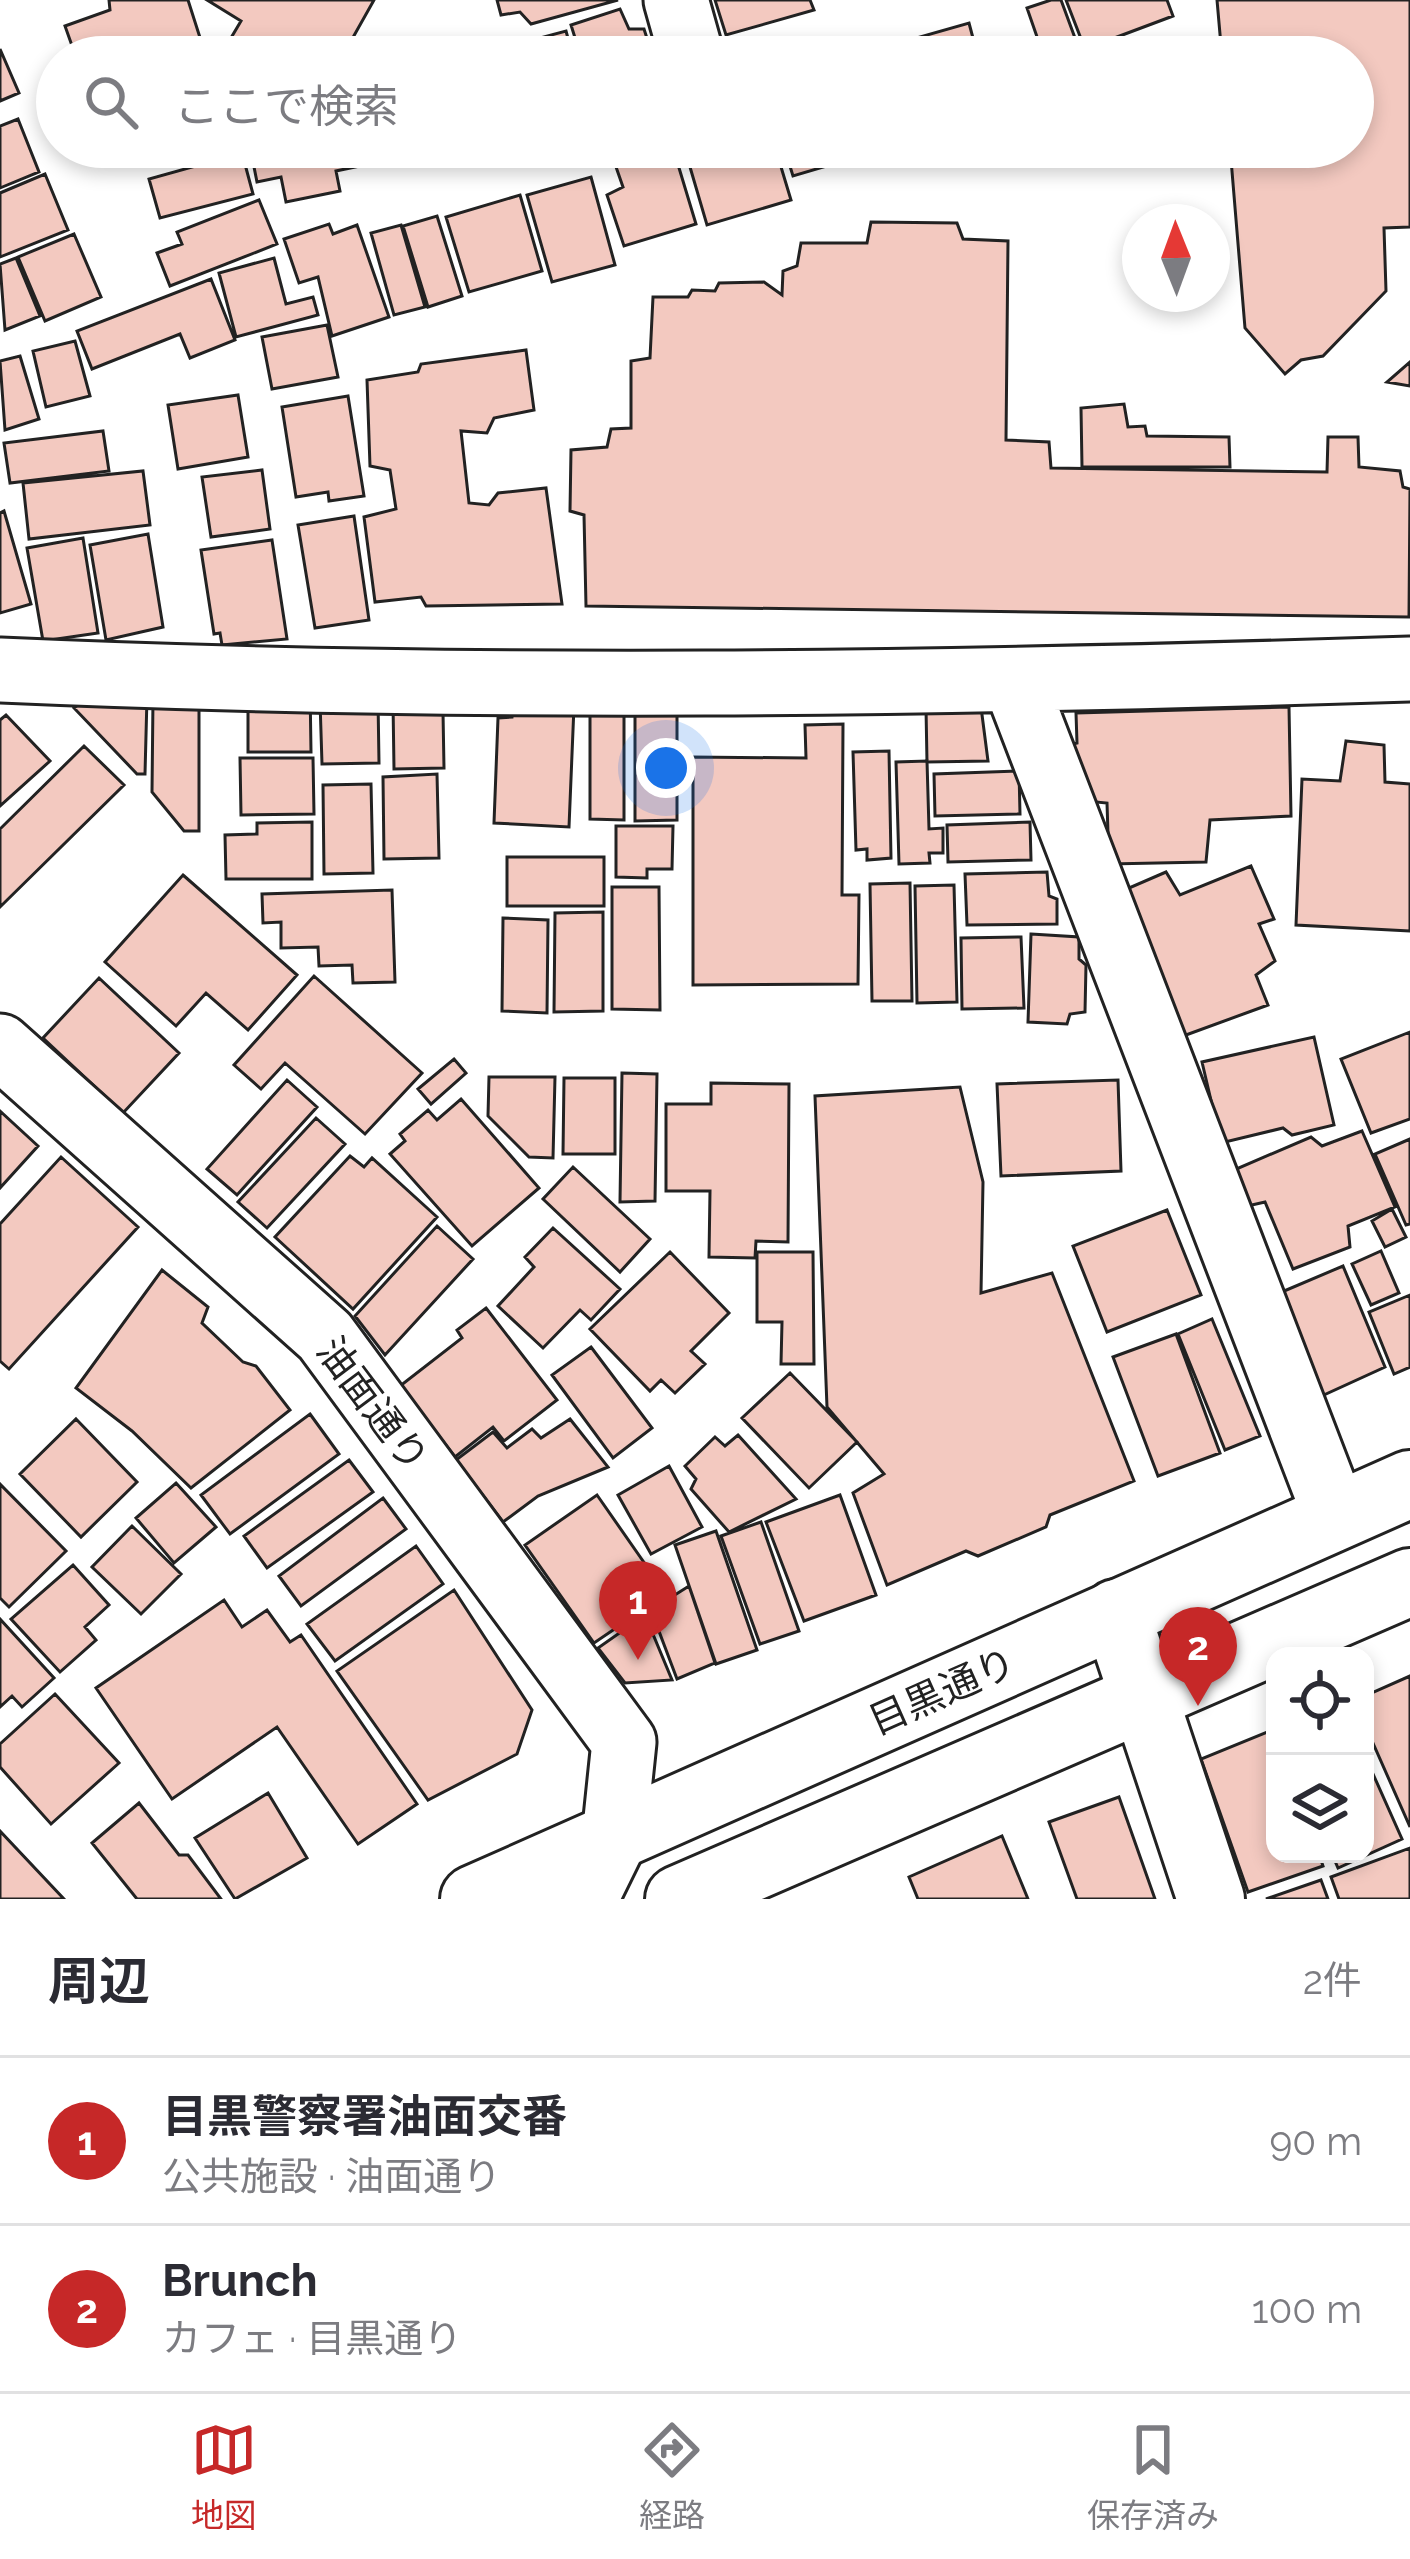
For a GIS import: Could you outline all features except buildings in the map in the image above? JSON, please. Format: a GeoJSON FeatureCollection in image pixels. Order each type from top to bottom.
{"type":"FeatureCollection","features":[{"type":"Feature","properties":{"kind":"main road","name":"目黒通り"},"geometry":{"type":"LineString","coordinates":[[474,1899],[1410,1484]]}},
{"type":"Feature","properties":{"kind":"main road"},"geometry":{"type":"LineString","coordinates":[[679,1899],[1410,1582]]}},
{"type":"Feature","properties":{"kind":"main road"},"geometry":{"type":"LineString","coordinates":[[1116,1612],[1211,1899]]}},
{"type":"Feature","properties":{"kind":"main road"},"geometry":{"type":"LineString","coordinates":[[584,1899],[614,1838]]}},
{"type":"Feature","properties":{"kind":"street"},"geometry":{"type":"LineString","coordinates":[[676,0],[686,36]]}},
{"type":"Feature","properties":{"kind":"street"},"geometry":{"type":"LineString","coordinates":[[0,670],[384,681],[1015,682],[1410,669]]}},
{"type":"Feature","properties":{"kind":"street"},"geometry":{"type":"LineString","coordinates":[[1015,682],[1335,1515]]}},
{"type":"Feature","properties":{"kind":"street","name":"油面通り"},"geometry":{"type":"LineString","coordinates":[[0,1046],[325,1336],[624,1742],[614,1838]]}},
{"type":"Feature","properties":{"kind":"place","name":"目黒警察署油面交番"},"geometry":{"type":"Point","coordinates":[638,1660]}},
{"type":"Feature","properties":{"kind":"place","name":"Brunch"},"geometry":{"type":"Point","coordinates":[1198,1706]}}]}
